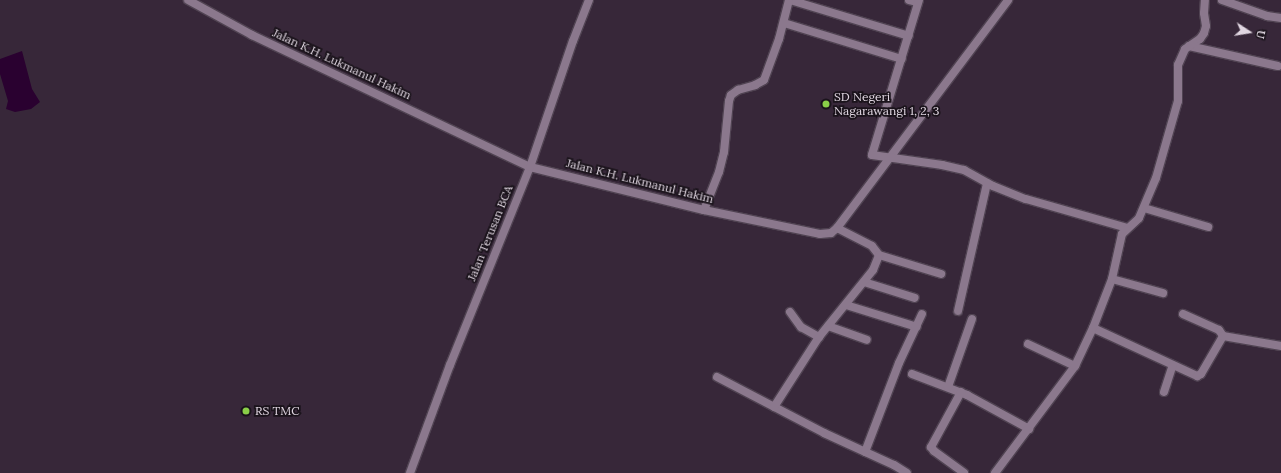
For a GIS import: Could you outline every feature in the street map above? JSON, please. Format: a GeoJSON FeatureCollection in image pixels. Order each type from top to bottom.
{"type":"FeatureCollection","features":[{"type":"Feature","properties":{"kind":"street","name":"Jalan K.H. Lukmanul Hakim"},"geometry":{"type":"LineString","coordinates":[[188,0],[252,36],[530,167],[704,210],[820,234],[831,233],[837,228]]}},
{"type":"Feature","properties":{"kind":"street","name":"Jalan Terusan BCA"},"geometry":{"type":"LineString","coordinates":[[410,473],[450,365],[530,167],[573,41],[589,0]]}},
{"type":"Feature","properties":{"kind":"street"},"geometry":{"type":"LineString","coordinates":[[704,210],[719,172],[724,152],[729,101],[731,95],[738,90],[755,85],[764,80],[784,23],[790,0],[909,36]]}},
{"type":"Feature","properties":{"kind":"street"},"geometry":{"type":"LineString","coordinates":[[909,0],[919,1],[872,154],[882,158],[890,157],[964,170],[987,183],[1026,199],[1127,228]]}},
{"type":"Feature","properties":{"kind":"street"},"geometry":{"type":"LineString","coordinates":[[941,274],[879,255],[872,246],[837,228],[1008,0]]}},
{"type":"Feature","properties":{"kind":"street"},"geometry":{"type":"LineString","coordinates":[[995,473],[1075,366],[1093,328],[1112,279],[1121,239],[1127,228],[1139,218],[1157,175],[1178,101],[1178,65],[1182,54],[1189,46],[1200,39],[1204,33],[1206,26],[1204,13],[1205,0]]}},
{"type":"Feature","properties":{"kind":"street"},"geometry":{"type":"LineString","coordinates":[[1222,0],[1267,16],[1281,18]]}},
{"type":"Feature","properties":{"kind":"street"},"geometry":{"type":"LineString","coordinates":[[784,23],[902,59]]}},
{"type":"Feature","properties":{"kind":"street"},"geometry":{"type":"LineString","coordinates":[[1189,46],[1278,66]]}},
{"type":"Feature","properties":{"kind":"street"},"geometry":{"type":"LineString","coordinates":[[958,311],[987,183]]}},
{"type":"Feature","properties":{"kind":"street"},"geometry":{"type":"LineString","coordinates":[[1144,208],[1208,227]]}},
{"type":"Feature","properties":{"kind":"street"},"geometry":{"type":"LineString","coordinates":[[774,407],[820,337],[873,270],[879,255]]}},
{"type":"Feature","properties":{"kind":"street"},"geometry":{"type":"LineString","coordinates":[[1112,279],[1163,293]]}},
{"type":"Feature","properties":{"kind":"street"},"geometry":{"type":"LineString","coordinates":[[864,282],[915,298]]}},
{"type":"Feature","properties":{"kind":"street"},"geometry":{"type":"LineString","coordinates":[[846,305],[917,327]]}},
{"type":"Feature","properties":{"kind":"street"},"geometry":{"type":"LineString","coordinates":[[790,312],[801,327],[820,337]]}},
{"type":"Feature","properties":{"kind":"street"},"geometry":{"type":"LineString","coordinates":[[865,452],[899,363],[922,314]]}},
{"type":"Feature","properties":{"kind":"street"},"geometry":{"type":"LineString","coordinates":[[1183,314],[1219,330],[1223,336],[1281,346]]}},
{"type":"Feature","properties":{"kind":"street"},"geometry":{"type":"LineString","coordinates":[[948,387],[972,319]]}},
{"type":"Feature","properties":{"kind":"street"},"geometry":{"type":"LineString","coordinates":[[828,326],[867,340]]}},
{"type":"Feature","properties":{"kind":"street"},"geometry":{"type":"LineString","coordinates":[[1093,328],[1173,365],[1199,375],[1223,336]]}},
{"type":"Feature","properties":{"kind":"street"},"geometry":{"type":"LineString","coordinates":[[1028,344],[1075,366]]}},
{"type":"Feature","properties":{"kind":"street"},"geometry":{"type":"LineString","coordinates":[[1164,392],[1173,365]]}},
{"type":"Feature","properties":{"kind":"street"},"geometry":{"type":"LineString","coordinates":[[912,374],[961,392],[1029,429]]}},
{"type":"Feature","properties":{"kind":"street"},"geometry":{"type":"LineString","coordinates":[[717,377],[774,407],[894,465],[907,473]]}},
{"type":"Feature","properties":{"kind":"street"},"geometry":{"type":"LineString","coordinates":[[961,392],[931,447],[934,451],[964,473]]}},
{"type":"Feature","properties":{"kind":"shaded area"},"geometry":{"type":"Polygon","coordinates":[[[22,51],[32,89],[40,102],[31,109],[15,112],[6,109],[8,101],[0,74],[0,59],[22,51]]]}},
{"type":"Feature","properties":{"kind":"place","name":"SD Negeri Nagarawangi 1, 2, 3"},"geometry":{"type":"Point","coordinates":[826,104]}},
{"type":"Feature","properties":{"kind":"place","name":"RS TMC"},"geometry":{"type":"Point","coordinates":[246,411]}}]}
